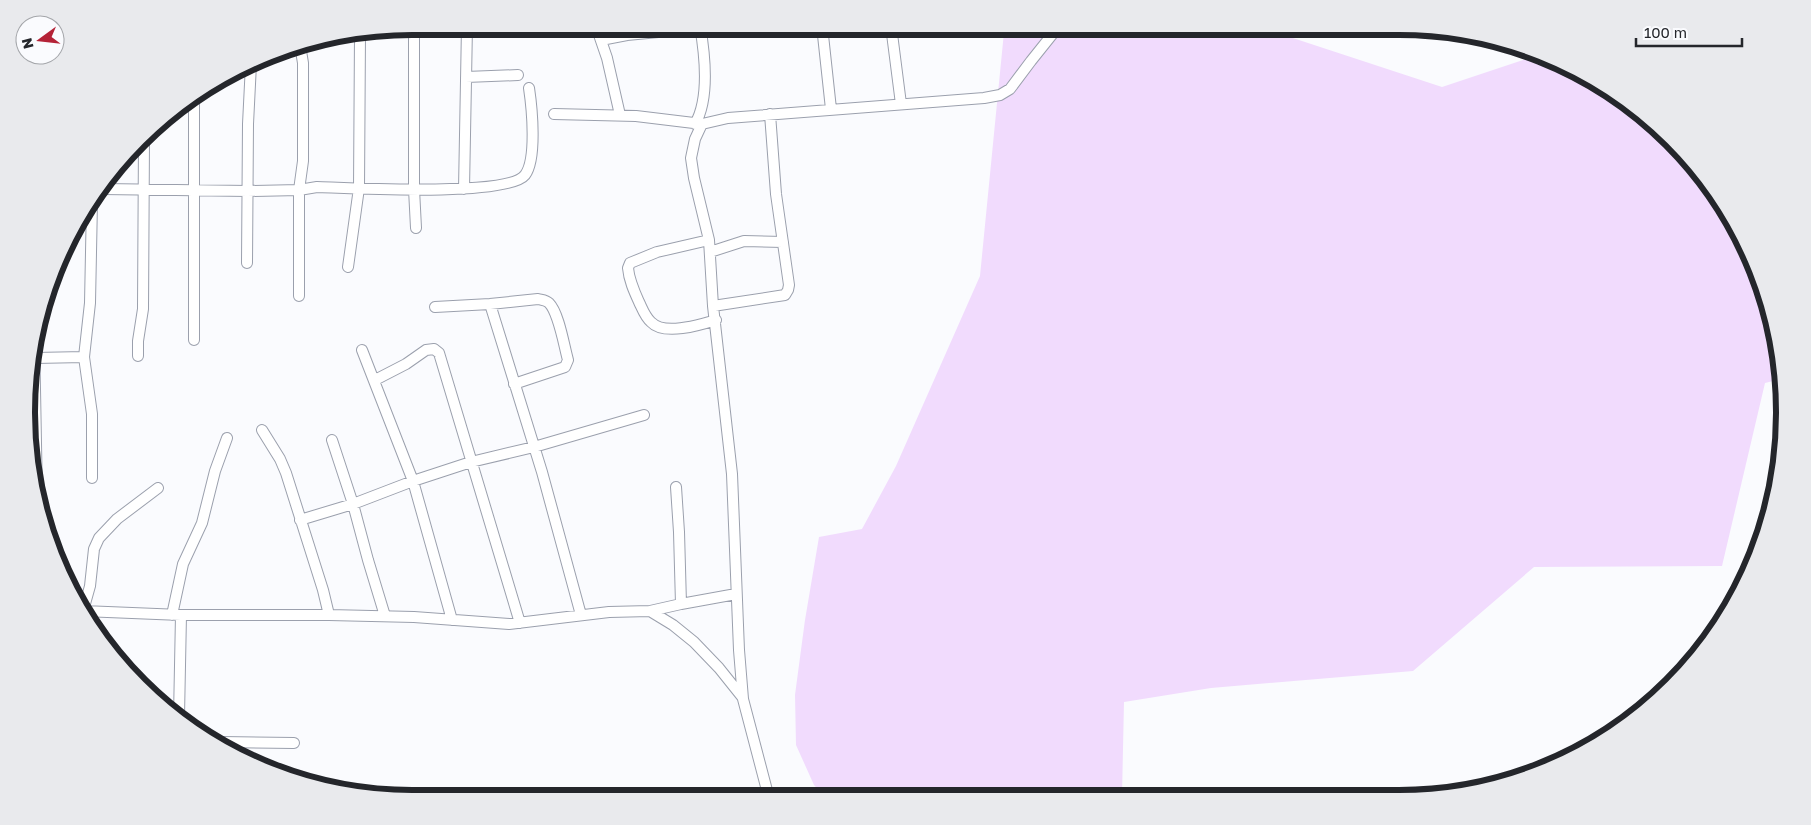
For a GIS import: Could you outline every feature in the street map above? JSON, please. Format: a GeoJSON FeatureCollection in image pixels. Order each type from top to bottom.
{"type":"FeatureCollection","features":[{"type":"Feature","properties":{"kind":"street"},"geometry":{"type":"LineString","coordinates":[[414,35],[414,189],[416,228]]}},
{"type":"Feature","properties":{"kind":"street"},"geometry":{"type":"LineString","coordinates":[[464,189],[467,35]]}},
{"type":"Feature","properties":{"kind":"street"},"geometry":{"type":"LineString","coordinates":[[599,35],[607,58],[620,115]]}},
{"type":"Feature","properties":{"kind":"street"},"geometry":{"type":"LineString","coordinates":[[600,40],[621,35]]}},
{"type":"Feature","properties":{"kind":"street"},"geometry":{"type":"LineString","coordinates":[[701,35],[705,79],[703,103],[691,158],[709,240],[713,306],[732,474],[736,594],[743,699],[767,790]]}},
{"type":"Feature","properties":{"kind":"street"},"geometry":{"type":"LineString","coordinates":[[823,35],[831,109]]}},
{"type":"Feature","properties":{"kind":"street"},"geometry":{"type":"LineString","coordinates":[[892,35],[901,104]]}},
{"type":"Feature","properties":{"kind":"street"},"geometry":{"type":"LineString","coordinates":[[554,114],[620,115],[699,124],[728,118],[770,114],[984,98],[1006,93],[1010,90],[1052,35]]}},
{"type":"Feature","properties":{"kind":"street"},"geometry":{"type":"LineString","coordinates":[[348,267],[359,188],[360,39]]}},
{"type":"Feature","properties":{"kind":"street"},"geometry":{"type":"LineString","coordinates":[[300,296],[299,190],[303,161],[303,63],[301,52]]}},
{"type":"Feature","properties":{"kind":"street"},"geometry":{"type":"LineString","coordinates":[[246,263],[251,72]]}},
{"type":"Feature","properties":{"kind":"street"},"geometry":{"type":"LineString","coordinates":[[466,77],[518,75]]}},
{"type":"Feature","properties":{"kind":"street"},"geometry":{"type":"LineString","coordinates":[[109,189],[248,191],[299,190],[317,187],[464,189],[496,186],[522,178],[526,174],[531,151],[532,130],[529,88]]}},
{"type":"Feature","properties":{"kind":"street"},"geometry":{"type":"LineString","coordinates":[[194,105],[194,340]]}},
{"type":"Feature","properties":{"kind":"street"},"geometry":{"type":"LineString","coordinates":[[713,306],[785,295],[788,290],[789,285],[776,194],[770,114]]}},
{"type":"Feature","properties":{"kind":"street"},"geometry":{"type":"LineString","coordinates":[[138,356],[138,341],[143,310],[144,148]]}},
{"type":"Feature","properties":{"kind":"street"},"geometry":{"type":"LineString","coordinates":[[92,215],[90,303],[84,357],[92,414],[92,478]]}},
{"type":"Feature","properties":{"kind":"street"},"geometry":{"type":"LineString","coordinates":[[709,240],[657,252],[630,263],[628,268],[634,292],[643,310],[651,323],[659,328],[672,329],[716,320]]}},
{"type":"Feature","properties":{"kind":"street"},"geometry":{"type":"LineString","coordinates":[[710,252],[744,241],[783,242]]}},
{"type":"Feature","properties":{"kind":"street"},"geometry":{"type":"LineString","coordinates":[[435,307],[531,300],[545,300],[550,304],[568,360],[567,364],[564,368],[514,384]]}},
{"type":"Feature","properties":{"kind":"street"},"geometry":{"type":"LineString","coordinates":[[490,304],[534,446],[581,615]]}},
{"type":"Feature","properties":{"kind":"street"},"geometry":{"type":"LineString","coordinates":[[375,380],[406,364],[426,350],[434,349],[439,352],[520,623]]}},
{"type":"Feature","properties":{"kind":"street"},"geometry":{"type":"LineString","coordinates":[[362,350],[413,481],[452,620]]}},
{"type":"Feature","properties":{"kind":"street"},"geometry":{"type":"LineString","coordinates":[[39,358],[84,357]]}},
{"type":"Feature","properties":{"kind":"street"},"geometry":{"type":"LineString","coordinates":[[36,398],[36,439]]}},
{"type":"Feature","properties":{"kind":"street"},"geometry":{"type":"LineString","coordinates":[[300,520],[353,504],[413,481],[471,462],[644,415]]}},
{"type":"Feature","properties":{"kind":"street"},"geometry":{"type":"LineString","coordinates":[[262,430],[280,459],[323,590],[329,615]]}},
{"type":"Feature","properties":{"kind":"street"},"geometry":{"type":"LineString","coordinates":[[179,708],[176,615],[183,564],[202,523],[215,472],[227,438]]}},
{"type":"Feature","properties":{"kind":"street"},"geometry":{"type":"LineString","coordinates":[[332,440],[353,504],[385,616]]}},
{"type":"Feature","properties":{"kind":"street"},"geometry":{"type":"LineString","coordinates":[[676,487],[680,604]]}},
{"type":"Feature","properties":{"kind":"street"},"geometry":{"type":"LineString","coordinates":[[86,601],[90,586],[94,549],[99,538],[117,519],[158,488]]}},
{"type":"Feature","properties":{"kind":"street"},"geometry":{"type":"LineString","coordinates":[[92,611],[176,615],[385,616],[520,623],[581,615],[650,611],[736,594]]}},
{"type":"Feature","properties":{"kind":"street"},"geometry":{"type":"LineString","coordinates":[[650,611],[673,625],[694,642],[719,668],[743,699]]}},
{"type":"Feature","properties":{"kind":"street"},"geometry":{"type":"LineString","coordinates":[[230,742],[294,743]]}},
{"type":"Feature","properties":{"kind":"shaded area"},"geometry":{"type":"Polygon","coordinates":[[[1004,35],[1283,35],[1442,87],[1528,58],[1587,86],[1628,113],[1665,146],[1698,183],[1737,246],[1756,291],[1769,339],[1774,381],[1765,383],[1722,566],[1534,567],[1413,671],[1211,688],[1124,702],[1122,790],[819,790],[814,785],[796,745],[795,695],[819,537],[862,529],[896,466],[980,276],[1004,35]]]}}]}
